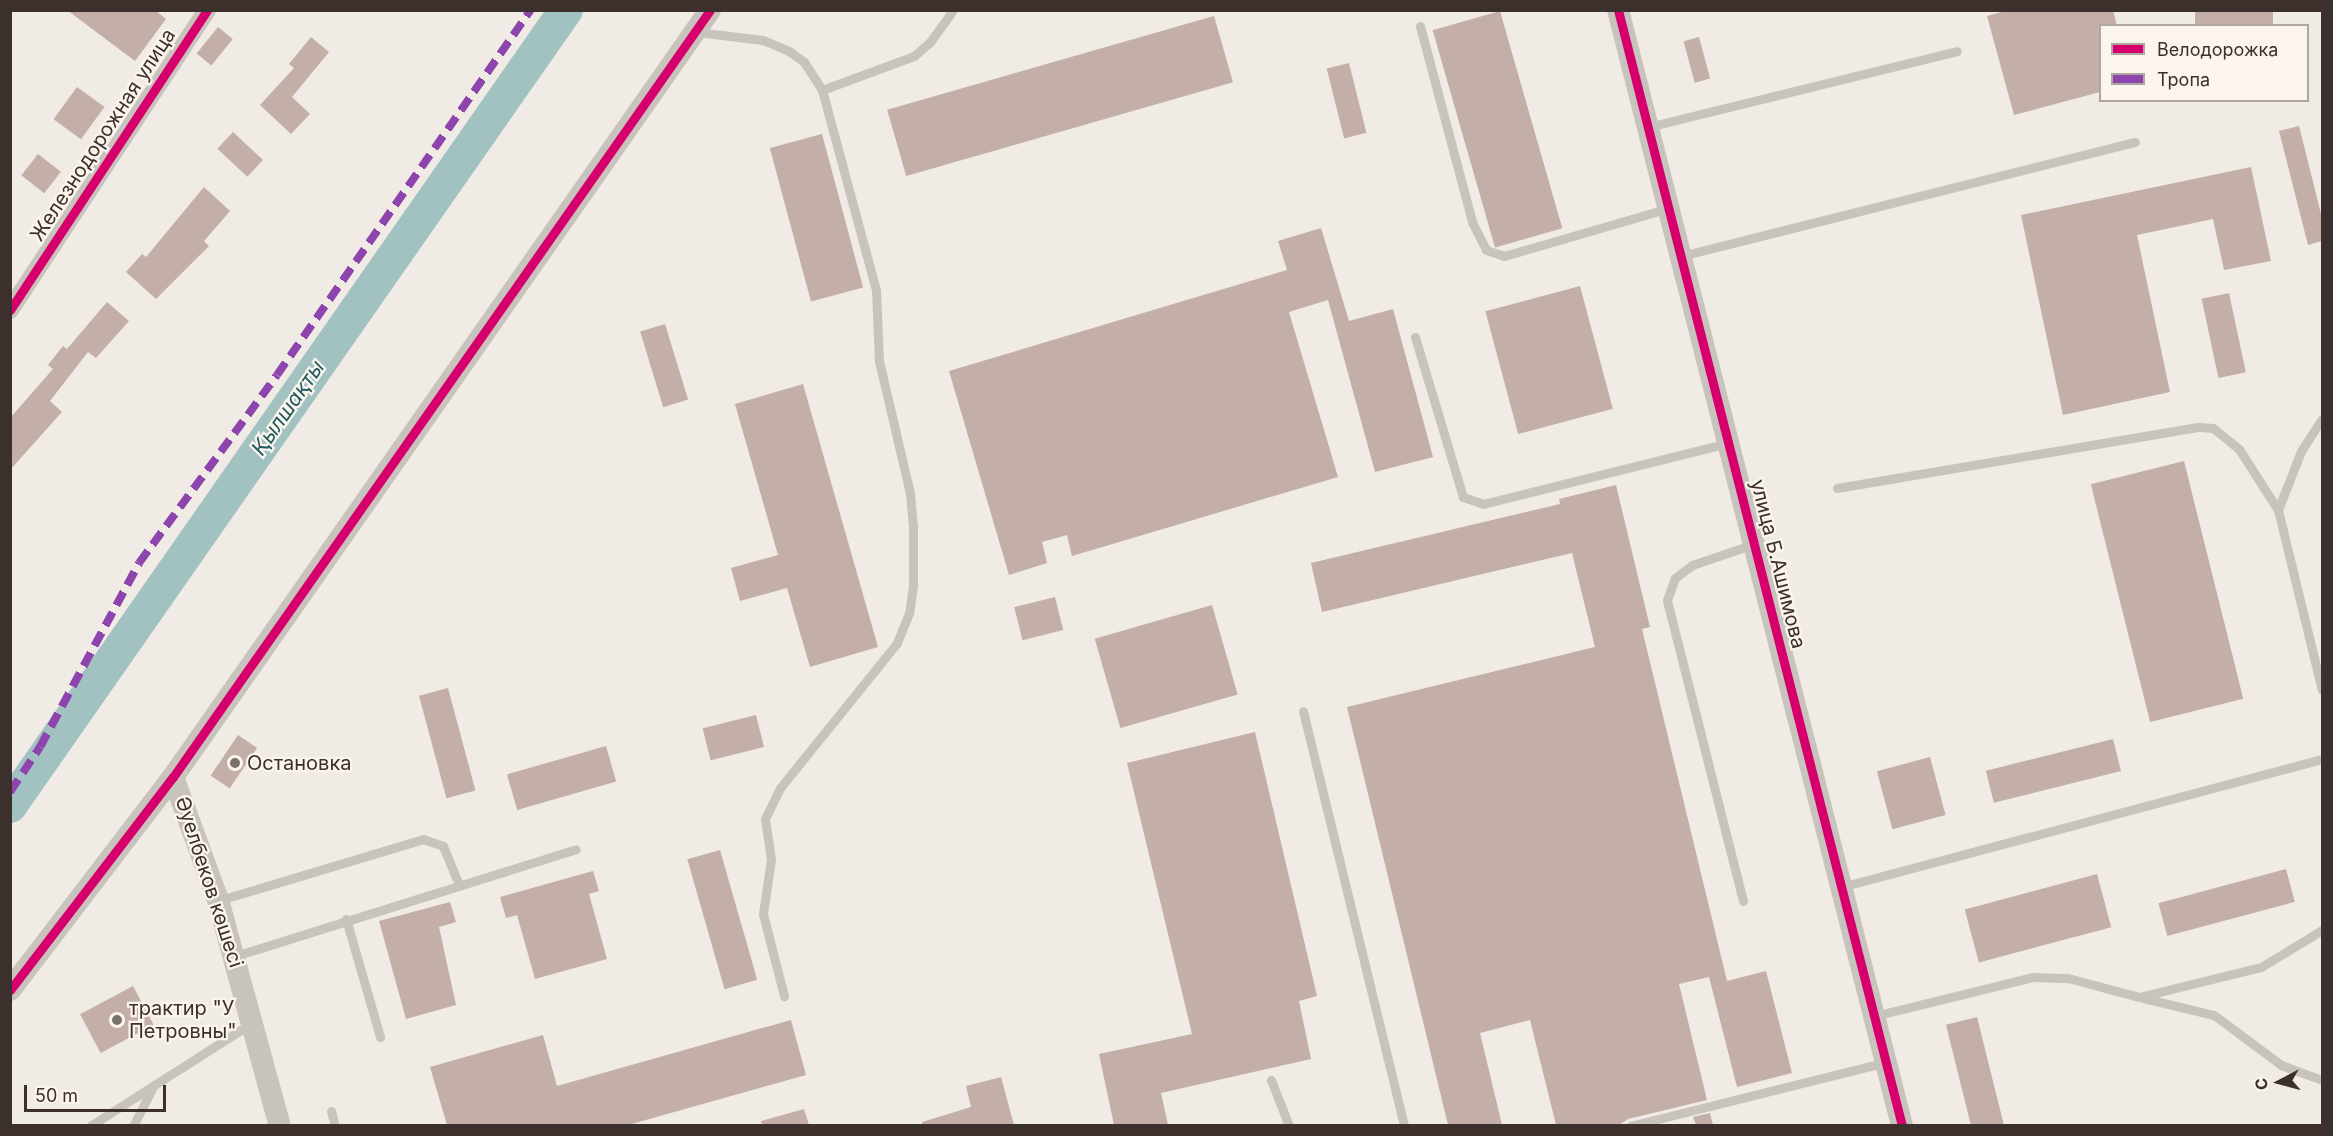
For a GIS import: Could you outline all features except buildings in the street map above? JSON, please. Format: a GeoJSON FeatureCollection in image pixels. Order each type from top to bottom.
{"type":"FeatureCollection","features":[{"type":"Feature","properties":{"kind":"street","name":"Железнодорожная улица"},"geometry":{"type":"LineString","coordinates":[[10,310],[207,10]]}},
{"type":"Feature","properties":{"kind":"street"},"geometry":{"type":"LineString","coordinates":[[10,990],[173,777],[710,10]]}},
{"type":"Feature","properties":{"kind":"street","name":"улица Б.Ашимова"},"geometry":{"type":"LineString","coordinates":[[1618,10],[1901,1125]]}},
{"type":"Feature","properties":{"kind":"street","name":"Әуелбеков көшесі"},"geometry":{"type":"LineString","coordinates":[[173,777],[219,900],[280,1125]]}},
{"type":"Feature","properties":{"kind":"lane"},"geometry":{"type":"LineString","coordinates":[[822,90],[914,56],[930,42],[953,10]]}},
{"type":"Feature","properties":{"kind":"lane"},"geometry":{"type":"LineString","coordinates":[[1420,26],[1472,222],[1486,250],[1504,255],[1669,208]]}},
{"type":"Feature","properties":{"kind":"lane"},"geometry":{"type":"LineString","coordinates":[[695,32],[763,40],[783,48],[804,62],[822,90],[876,290],[879,361],[910,493],[913,586],[909,613],[897,643],[780,788],[768,809],[765,828],[771,871],[762,909],[784,996]]}},
{"type":"Feature","properties":{"kind":"lane"},"geometry":{"type":"LineString","coordinates":[[1648,127],[1958,51]]}},
{"type":"Feature","properties":{"kind":"lane"},"geometry":{"type":"LineString","coordinates":[[1681,256],[2135,142]]}},
{"type":"Feature","properties":{"kind":"lane"},"geometry":{"type":"LineString","coordinates":[[1415,337],[1463,497],[1483,504],[1728,443]]}},
{"type":"Feature","properties":{"kind":"lane"},"geometry":{"type":"LineString","coordinates":[[2278,510],[2301,451],[2322,419]]}},
{"type":"Feature","properties":{"kind":"lane"},"geometry":{"type":"LineString","coordinates":[[1837,488],[2199,427],[2224,434],[2239,449],[2278,510],[2322,690]]}},
{"type":"Feature","properties":{"kind":"lane"},"geometry":{"type":"LineString","coordinates":[[1743,901],[1667,600],[1676,578],[1692,565],[1754,544]]}},
{"type":"Feature","properties":{"kind":"lane"},"geometry":{"type":"LineString","coordinates":[[1303,711],[1404,1125]]}},
{"type":"Feature","properties":{"kind":"lane"},"geometry":{"type":"LineString","coordinates":[[1841,887],[2322,759]]}},
{"type":"Feature","properties":{"kind":"lane"},"geometry":{"type":"LineString","coordinates":[[219,900],[423,839],[443,846],[459,885]]}},
{"type":"Feature","properties":{"kind":"lane"},"geometry":{"type":"LineString","coordinates":[[235,956],[346,919],[576,849]]}},
{"type":"Feature","properties":{"kind":"lane"},"geometry":{"type":"LineString","coordinates":[[346,919],[380,1037]]}},
{"type":"Feature","properties":{"kind":"lane"},"geometry":{"type":"LineString","coordinates":[[2139,997],[2261,967],[2322,930]]}},
{"type":"Feature","properties":{"kind":"lane"},"geometry":{"type":"LineString","coordinates":[[1874,1016],[2033,977],[2068,978],[2214,1015],[2281,1065],[2322,1080]]}},
{"type":"Feature","properties":{"kind":"lane"},"geometry":{"type":"LineString","coordinates":[[90,1125],[252,1022]]}},
{"type":"Feature","properties":{"kind":"lane"},"geometry":{"type":"LineString","coordinates":[[1630,1125],[1886,1062]]}},
{"type":"Feature","properties":{"kind":"lane"},"geometry":{"type":"LineString","coordinates":[[1271,1080],[1288,1125]]}},
{"type":"Feature","properties":{"kind":"lane"},"geometry":{"type":"LineString","coordinates":[[133,1125],[155,1083]]}},
{"type":"Feature","properties":{"kind":"lane"},"geometry":{"type":"LineString","coordinates":[[331,1112],[335,1125]]}},
{"type":"Feature","properties":{"kind":"waterway","name":"Қылшақты"},"geometry":{"type":"LineString","coordinates":[[10,806],[566,10]]}},
{"type":"Feature","properties":{"kind":"marked path"},"geometry":{"type":"LineString","coordinates":[[10,792],[40,747],[139,563],[277,375],[531,10]]}},
{"type":"Feature","properties":{"kind":"cycle path"},"geometry":{"type":"LineString","coordinates":[[10,310],[207,10]]}},
{"type":"Feature","properties":{"kind":"cycle path"},"geometry":{"type":"LineString","coordinates":[[10,990],[173,777],[710,10]]}},
{"type":"Feature","properties":{"kind":"cycle path"},"geometry":{"type":"LineString","coordinates":[[1618,10],[1902,1126]]}},
{"type":"Feature","properties":{"kind":"place","name":"Остановка"},"geometry":{"type":"Point","coordinates":[235,763]}},
{"type":"Feature","properties":{"kind":"place","name":"трактир \"У Петровны\""},"geometry":{"type":"Point","coordinates":[117,1020]}}]}
